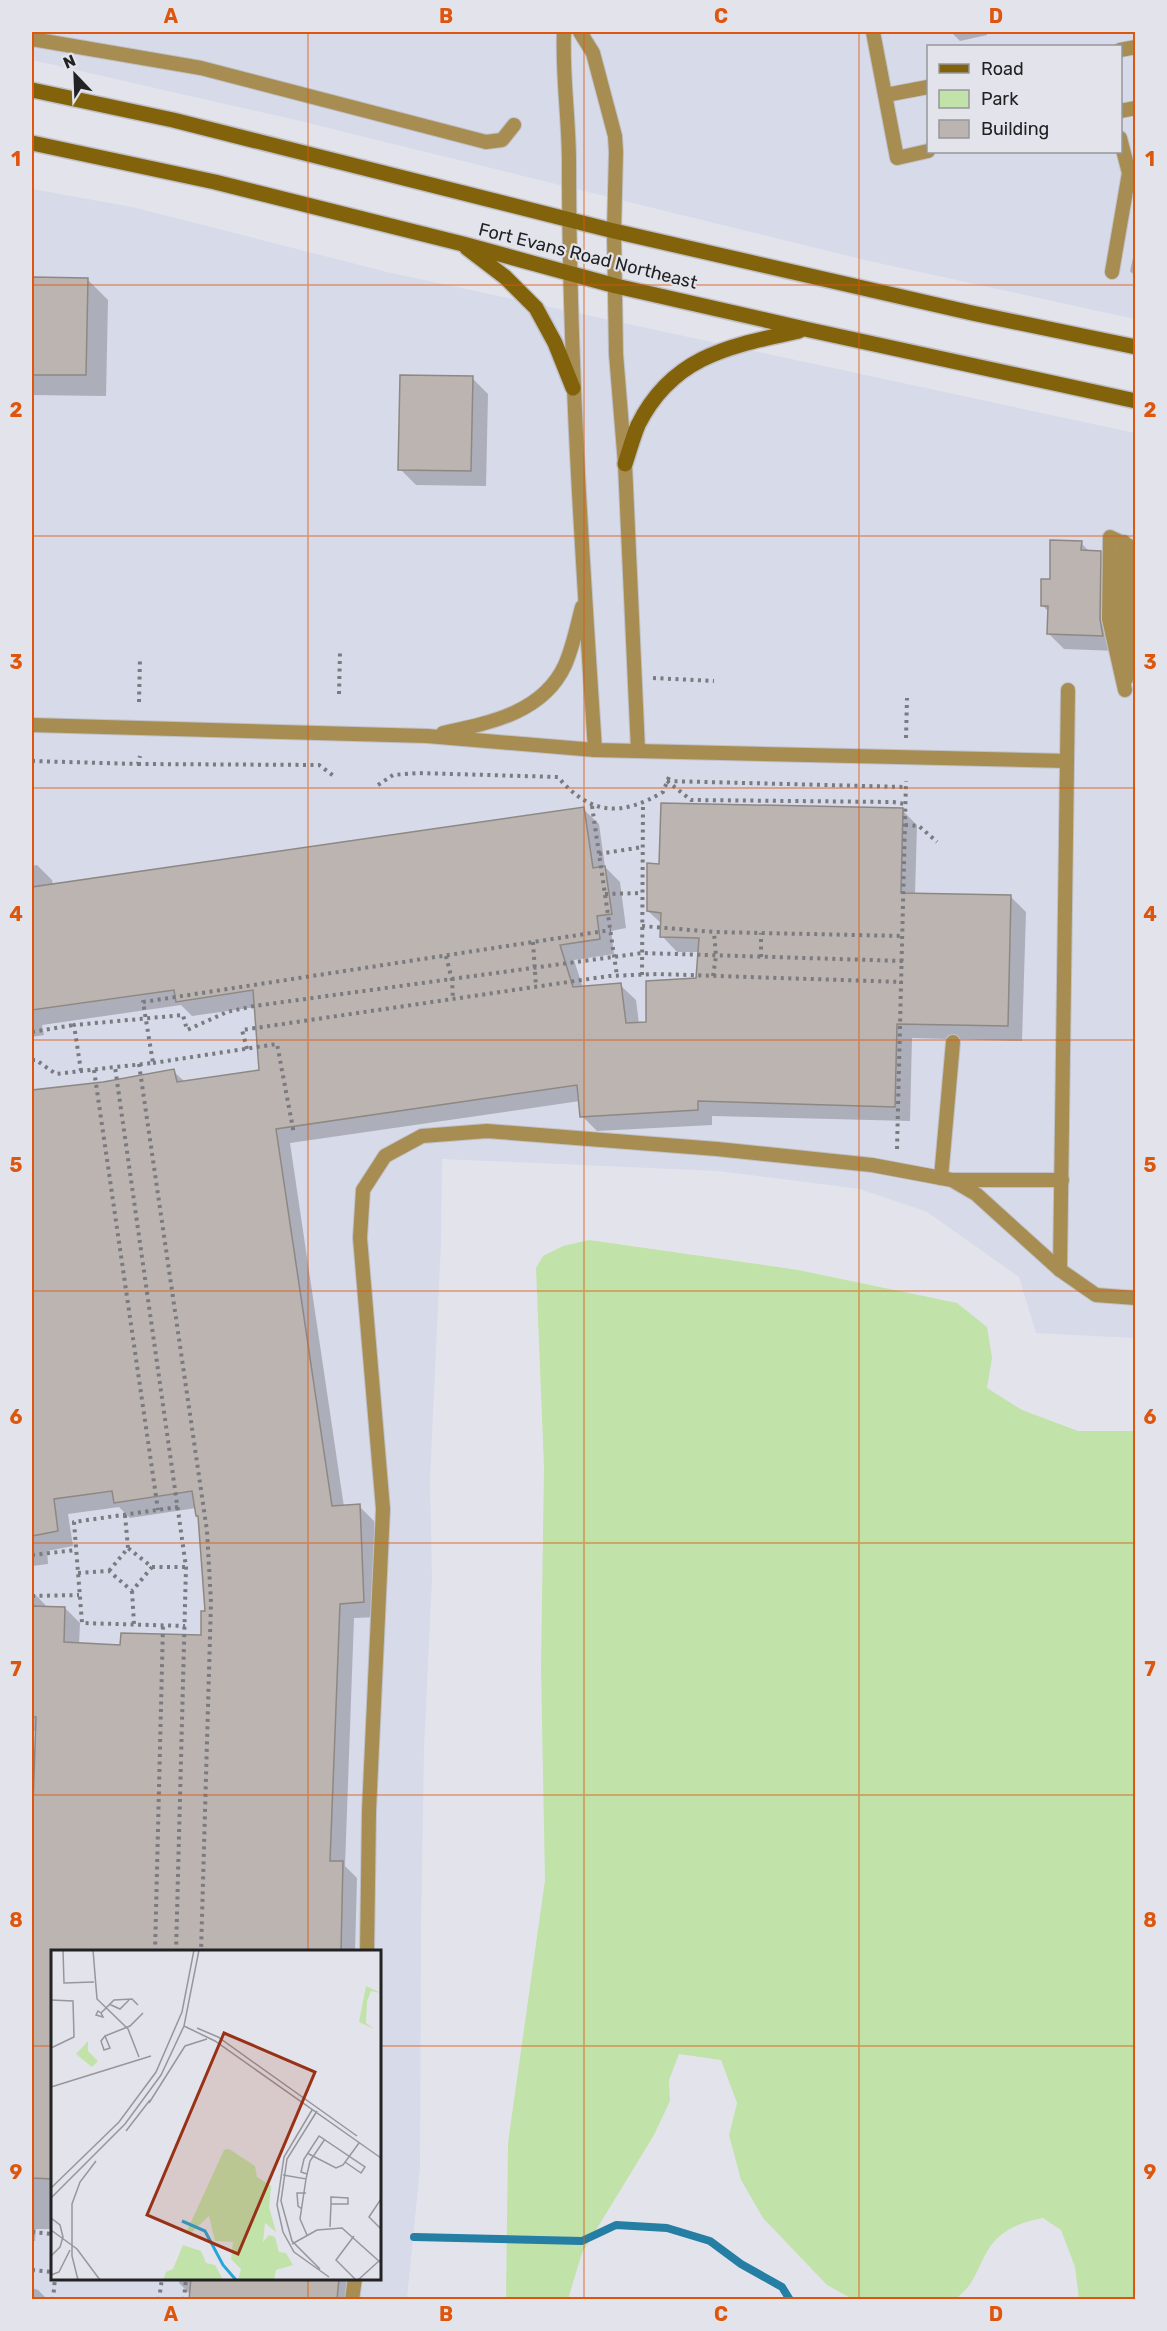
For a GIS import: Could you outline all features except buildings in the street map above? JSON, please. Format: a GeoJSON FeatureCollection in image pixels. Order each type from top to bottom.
{"type":"FeatureCollection","features":[{"type":"Feature","properties":{"kind":"main road","name":"Fort Evans Road Northeast"},"geometry":{"type":"LineString","coordinates":[[32,90],[173,120],[614,231],[962,311],[1136,347]]}},
{"type":"Feature","properties":{"kind":"main road","name":"Fort Evans Road Northeast"},"geometry":{"type":"LineString","coordinates":[[32,143],[215,182],[616,285],[806,330],[1136,401]]}},
{"type":"Feature","properties":{"kind":"main road"},"geometry":{"type":"LineString","coordinates":[[463,244],[505,277],[536,308],[555,344],[573,388]]}},
{"type":"Feature","properties":{"kind":"main road"},"geometry":{"type":"LineString","coordinates":[[625,464],[639,425],[659,394],[677,374],[700,358],[732,347],[806,330]]}},
{"type":"Feature","properties":{"kind":"lane"},"geometry":{"type":"LineString","coordinates":[[564,32],[562,67],[566,88],[573,388],[595,750]]}},
{"type":"Feature","properties":{"kind":"lane"},"geometry":{"type":"LineString","coordinates":[[580,32],[593,52],[615,136],[616,354],[625,464],[638,750]]}},
{"type":"Feature","properties":{"kind":"lane"},"geometry":{"type":"LineString","coordinates":[[873,32],[897,158],[927,151]]}},
{"type":"Feature","properties":{"kind":"lane"},"geometry":{"type":"LineString","coordinates":[[32,39],[201,68],[486,142],[502,140],[514,125]]}},
{"type":"Feature","properties":{"kind":"lane"},"geometry":{"type":"LineString","coordinates":[[886,95],[927,87]]}},
{"type":"Feature","properties":{"kind":"lane"},"geometry":{"type":"LineString","coordinates":[[1112,272],[1129,173],[1122,146]]}},
{"type":"Feature","properties":{"kind":"lane"},"geometry":{"type":"LineString","coordinates":[[1126,544],[1119,617],[1125,690],[1136,657]]}},
{"type":"Feature","properties":{"kind":"lane"},"geometry":{"type":"LineString","coordinates":[[427,736],[492,723],[525,708],[550,689],[564,666],[585,593]]}},
{"type":"Feature","properties":{"kind":"lane"},"geometry":{"type":"LineString","coordinates":[[1060,1270],[1068,690]]}},
{"type":"Feature","properties":{"kind":"lane"},"geometry":{"type":"LineString","coordinates":[[32,725],[427,736],[595,750],[1067,762]]}},
{"type":"Feature","properties":{"kind":"lane"},"geometry":{"type":"LineString","coordinates":[[946,1179],[953,1042]]}},
{"type":"Feature","properties":{"kind":"lane"},"geometry":{"type":"LineString","coordinates":[[367,1950],[369,1811],[383,1509],[360,1238],[363,1190],[385,1156],[422,1136],[487,1131],[717,1149],[872,1165],[946,1179],[1062,1180]]}},
{"type":"Feature","properties":{"kind":"lane"},"geometry":{"type":"LineString","coordinates":[[946,1179],[976,1194],[1060,1270],[1096,1295],[1136,1298]]}},
{"type":"Feature","properties":{"kind":"lane"},"geometry":{"type":"LineString","coordinates":[[352,2300],[355,2280]]}},
{"type":"Feature","properties":{"kind":"path"},"geometry":{"type":"LineString","coordinates":[[339,694],[340,652]]}},
{"type":"Feature","properties":{"kind":"path"},"geometry":{"type":"LineString","coordinates":[[140,657],[140,702]]}},
{"type":"Feature","properties":{"kind":"path"},"geometry":{"type":"LineString","coordinates":[[652,678],[714,681]]}},
{"type":"Feature","properties":{"kind":"path"},"geometry":{"type":"LineString","coordinates":[[906,738],[907,698]]}},
{"type":"Feature","properties":{"kind":"path"},"geometry":{"type":"LineString","coordinates":[[138,764],[140,756]]}},
{"type":"Feature","properties":{"kind":"path"},"geometry":{"type":"LineString","coordinates":[[32,761],[319,765],[335,777]]}},
{"type":"Feature","properties":{"kind":"path"},"geometry":{"type":"LineString","coordinates":[[378,785],[393,775],[417,773],[558,777],[570,791],[592,806],[616,808],[643,804],[663,792],[668,779]]}},
{"type":"Feature","properties":{"kind":"path"},"geometry":{"type":"LineString","coordinates":[[668,779],[906,787]]}},
{"type":"Feature","properties":{"kind":"path"},"geometry":{"type":"LineString","coordinates":[[668,779],[691,800],[905,804]]}},
{"type":"Feature","properties":{"kind":"path"},"geometry":{"type":"LineString","coordinates":[[904,1171],[897,1149],[906,781]]}},
{"type":"Feature","properties":{"kind":"path"},"geometry":{"type":"LineString","coordinates":[[642,975],[643,804]]}},
{"type":"Feature","properties":{"kind":"path"},"geometry":{"type":"LineString","coordinates":[[592,806],[617,976]]}},
{"type":"Feature","properties":{"kind":"path"},"geometry":{"type":"LineString","coordinates":[[905,825],[919,826],[937,842]]}},
{"type":"Feature","properties":{"kind":"path"},"geometry":{"type":"LineString","coordinates":[[599,854],[642,847]]}},
{"type":"Feature","properties":{"kind":"path"},"geometry":{"type":"LineString","coordinates":[[605,894],[642,893]]}},
{"type":"Feature","properties":{"kind":"path"},"geometry":{"type":"LineString","coordinates":[[642,926],[714,932],[903,936]]}},
{"type":"Feature","properties":{"kind":"path"},"geometry":{"type":"LineString","coordinates":[[153,1063],[143,1002],[611,930]]}},
{"type":"Feature","properties":{"kind":"path"},"geometry":{"type":"LineString","coordinates":[[713,976],[716,956],[714,932]]}},
{"type":"Feature","properties":{"kind":"path"},"geometry":{"type":"LineString","coordinates":[[760,957],[761,933]]}},
{"type":"Feature","properties":{"kind":"path"},"geometry":{"type":"LineString","coordinates":[[533,942],[536,987]]}},
{"type":"Feature","properties":{"kind":"path"},"geometry":{"type":"LineString","coordinates":[[32,1032],[74,1024],[145,1020],[183,1015],[187,1030],[226,1012],[254,1006],[642,953],[903,961]]}},
{"type":"Feature","properties":{"kind":"path"},"geometry":{"type":"LineString","coordinates":[[446,956],[452,980],[453,999]]}},
{"type":"Feature","properties":{"kind":"path"},"geometry":{"type":"LineString","coordinates":[[247,1049],[242,1030],[617,976],[713,976],[902,982]]}},
{"type":"Feature","properties":{"kind":"path"},"geometry":{"type":"LineString","coordinates":[[74,1024],[81,1071]]}},
{"type":"Feature","properties":{"kind":"path"},"geometry":{"type":"LineString","coordinates":[[32,1060],[36,1060],[56,1074],[153,1063],[277,1044],[294,1134]]}},
{"type":"Feature","properties":{"kind":"path"},"geometry":{"type":"LineString","coordinates":[[139,1064],[207,1531],[211,1602],[201,1950]]}},
{"type":"Feature","properties":{"kind":"path"},"geometry":{"type":"LineString","coordinates":[[115,1067],[186,1567],[176,1950]]}},
{"type":"Feature","properties":{"kind":"path"},"geometry":{"type":"LineString","coordinates":[[94,1070],[158,1510]]}},
{"type":"Feature","properties":{"kind":"path"},"geometry":{"type":"LineString","coordinates":[[178,1507],[74,1522],[82,1623],[185,1626]]}},
{"type":"Feature","properties":{"kind":"path"},"geometry":{"type":"LineString","coordinates":[[109,1571],[128,1548],[125,1515]]}},
{"type":"Feature","properties":{"kind":"path"},"geometry":{"type":"LineString","coordinates":[[128,1548],[152,1567],[186,1567]]}},
{"type":"Feature","properties":{"kind":"path"},"geometry":{"type":"LineString","coordinates":[[32,1555],[76,1550]]}},
{"type":"Feature","properties":{"kind":"path"},"geometry":{"type":"LineString","coordinates":[[134,1624],[132,1591],[152,1567]]}},
{"type":"Feature","properties":{"kind":"path"},"geometry":{"type":"LineString","coordinates":[[78,1573],[109,1571],[132,1591]]}},
{"type":"Feature","properties":{"kind":"path"},"geometry":{"type":"LineString","coordinates":[[32,1596],[79,1595]]}},
{"type":"Feature","properties":{"kind":"path"},"geometry":{"type":"LineString","coordinates":[[155,1950],[163,1625]]}},
{"type":"Feature","properties":{"kind":"path"},"geometry":{"type":"LineString","coordinates":[[32,2232],[51,2234]]}},
{"type":"Feature","properties":{"kind":"path"},"geometry":{"type":"LineString","coordinates":[[32,2270],[51,2272]]}},
{"type":"Feature","properties":{"kind":"path"},"geometry":{"type":"LineString","coordinates":[[53,2300],[55,2280]]}},
{"type":"Feature","properties":{"kind":"path"},"geometry":{"type":"LineString","coordinates":[[159,2300],[162,2280]]}},
{"type":"Feature","properties":{"kind":"path"},"geometry":{"type":"LineString","coordinates":[[184,2300],[186,2280]]}},
{"type":"Feature","properties":{"kind":"shaded area"},"geometry":{"type":"Polygon","coordinates":[[[32,32],[1135,32],[1135,319],[865,260],[296,120],[32,60],[32,32]]]}},
{"type":"Feature","properties":{"kind":"shaded area"},"geometry":{"type":"Polygon","coordinates":[[[32,189],[132,207],[387,272],[1135,433],[1135,1338],[1036,1333],[1019,1277],[927,1212],[860,1189],[718,1171],[442,1159],[441,1242],[430,1479],[432,1579],[424,1749],[420,2168],[407,2299],[32,2299],[32,189]]]}},
{"type":"Feature","properties":{"kind":"green space"},"geometry":{"type":"Polygon","coordinates":[[[589,1240],[798,1270],[957,1303],[987,1327],[992,1358],[987,1388],[1022,1410],[1078,1431],[1135,1431],[1135,2299],[1079,2299],[1075,2267],[1061,2230],[1043,2218],[1019,2225],[999,2237],[988,2250],[971,2283],[955,2299],[852,2299],[827,2285],[763,2218],[741,2180],[729,2135],[737,2103],[721,2060],[679,2054],[669,2080],[670,2101],[654,2135],[582,2253],[568,2299],[506,2299],[508,2143],[545,1880],[541,1667],[544,1467],[536,1268],[543,1256],[563,1246],[589,1240]]]}},
{"type":"Feature","properties":{"kind":"waterway"},"geometry":{"type":"LineString","coordinates":[[414,2237],[582,2241],[616,2225],[667,2228],[710,2241],[741,2264],[782,2287],[790,2300]]}}]}
